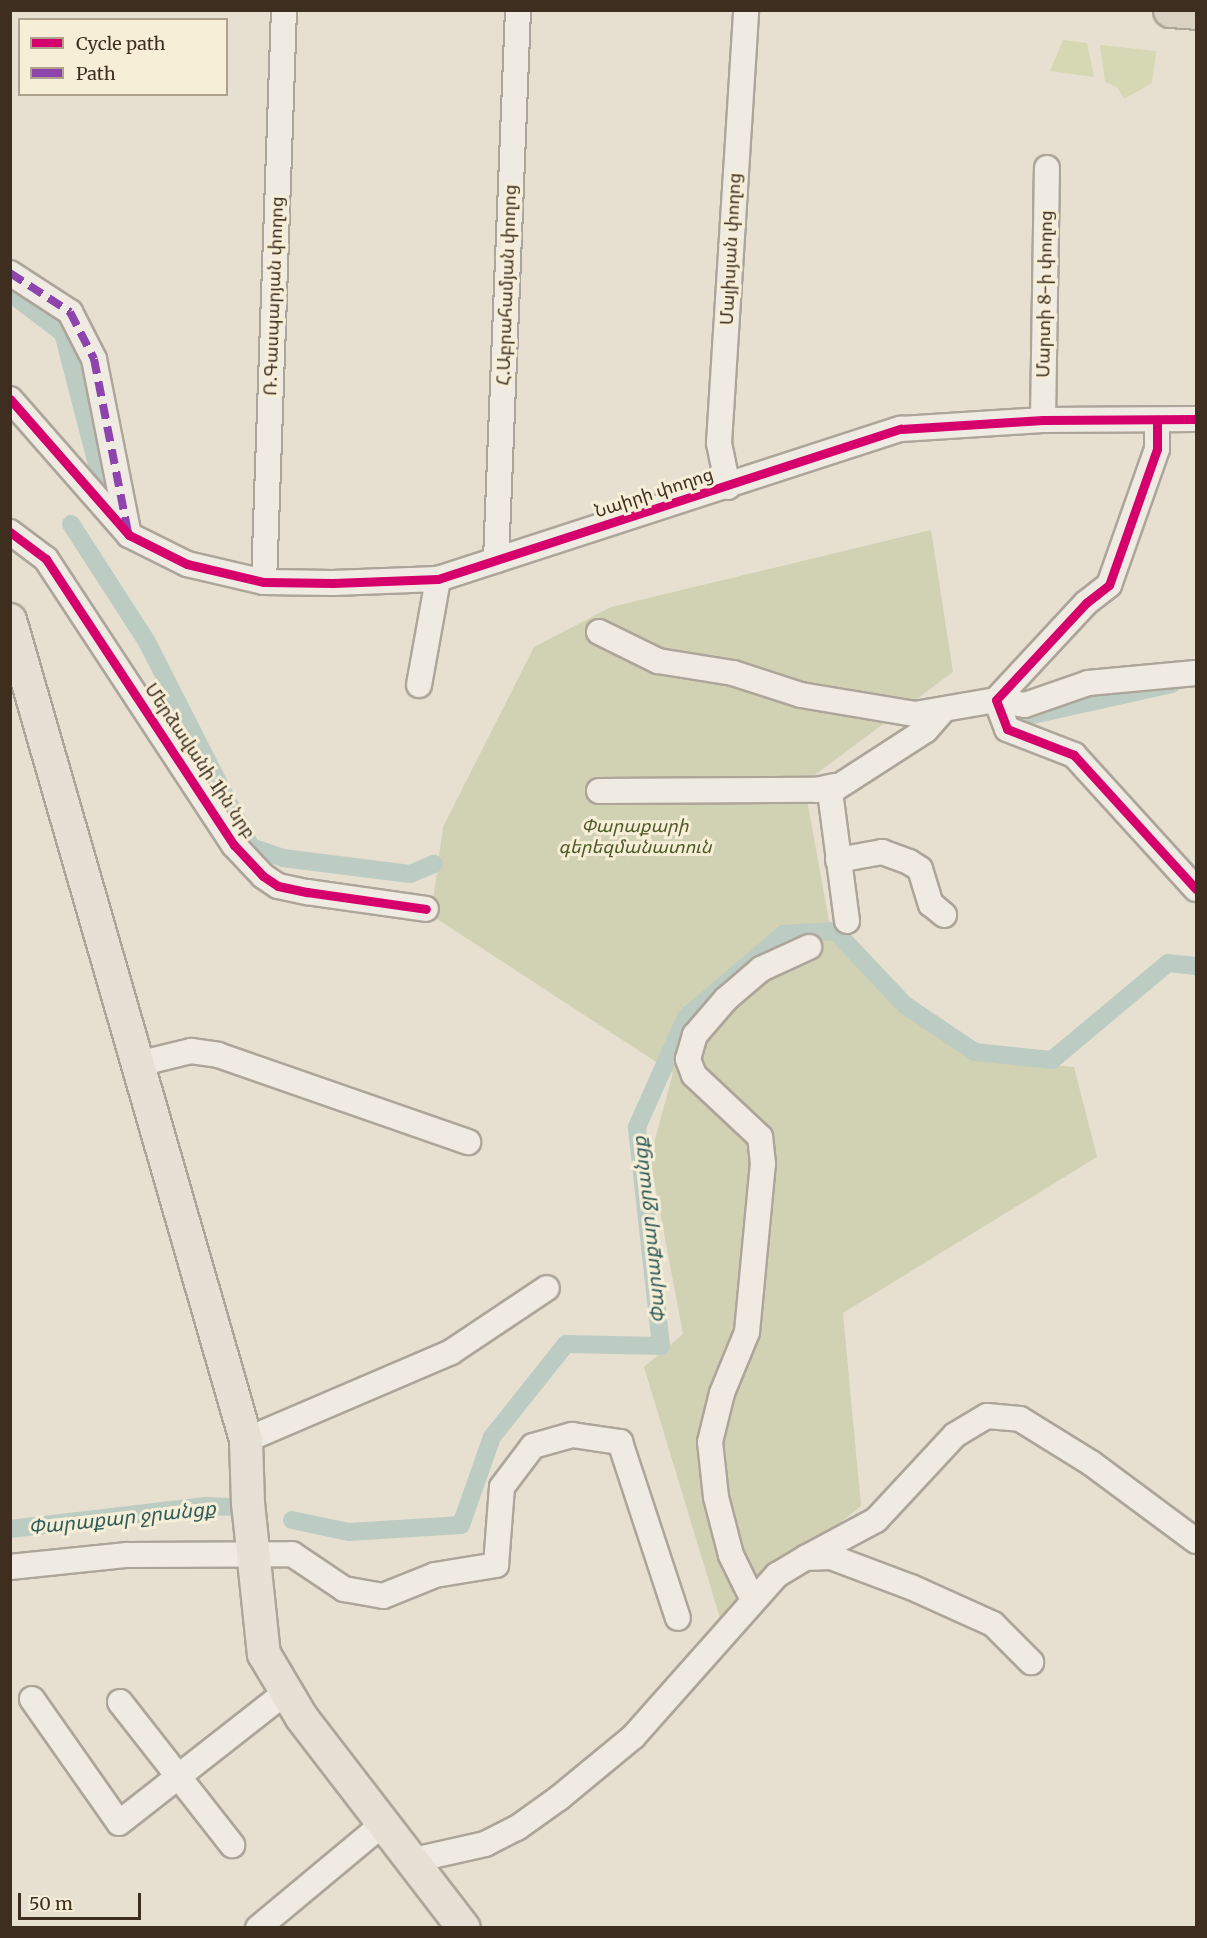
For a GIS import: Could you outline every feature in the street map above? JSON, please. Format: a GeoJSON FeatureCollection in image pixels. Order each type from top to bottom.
{"type":"FeatureCollection","features":[{"type":"Feature","properties":{"kind":"highway"},"geometry":{"type":"LineString","coordinates":[[1170,10],[1197,12]]}},
{"type":"Feature","properties":{"kind":"main road"},"geometry":{"type":"LineString","coordinates":[[10,620],[246,1440],[253,1554],[264,1654],[286,1692],[464,1928]]}},
{"type":"Feature","properties":{"kind":"street","name":"Ռ.Գասպարյան փողոց"},"geometry":{"type":"LineString","coordinates":[[264,582],[284,10]]}},
{"type":"Feature","properties":{"kind":"street","name":"Հ.Աբրահամյան փողոց"},"geometry":{"type":"LineString","coordinates":[[496,560],[518,10]]}},
{"type":"Feature","properties":{"kind":"street","name":"Մայիսյան փողոց"},"geometry":{"type":"LineString","coordinates":[[728,487],[719,443],[746,10]]}},
{"type":"Feature","properties":{"kind":"street","name":"Մարտի 8-ի փողոց"},"geometry":{"type":"LineString","coordinates":[[1043,420],[1047,168]]}},
{"type":"Feature","properties":{"kind":"street"},"geometry":{"type":"LineString","coordinates":[[10,273],[70,312],[94,359],[129,535]]}},
{"type":"Feature","properties":{"kind":"street"},"geometry":{"type":"LineString","coordinates":[[10,399],[129,535]]}},
{"type":"Feature","properties":{"kind":"street","name":"Նաիրի փողոց"},"geometry":{"type":"LineString","coordinates":[[129,535],[187,564],[264,582],[438,579],[728,487],[901,429],[1043,420],[1197,419]]}},
{"type":"Feature","properties":{"kind":"street"},"geometry":{"type":"LineString","coordinates":[[996,700],[1086,603],[1108,585],[1157,449],[1157,420]]}},
{"type":"Feature","properties":{"kind":"street","name":"Մերձավանի 1ին նրբ"},"geometry":{"type":"LineString","coordinates":[[10,532],[45,559],[234,845],[263,876],[278,886],[297,890],[426,909]]}},
{"type":"Feature","properties":{"kind":"street"},"geometry":{"type":"LineString","coordinates":[[419,685],[438,579]]}},
{"type":"Feature","properties":{"kind":"street"},"geometry":{"type":"LineString","coordinates":[[599,632],[658,661],[733,673],[801,695],[915,714],[941,713],[996,700],[1025,705],[1088,683],[1197,673]]}},
{"type":"Feature","properties":{"kind":"street"},"geometry":{"type":"LineString","coordinates":[[996,700],[1007,729],[1074,755],[1196,889]]}},
{"type":"Feature","properties":{"kind":"street"},"geometry":{"type":"LineString","coordinates":[[599,791],[816,790],[835,786],[926,730],[941,713]]}},
{"type":"Feature","properties":{"kind":"street"},"geometry":{"type":"LineString","coordinates":[[835,786],[828,802],[847,921]]}},
{"type":"Feature","properties":{"kind":"street"},"geometry":{"type":"LineString","coordinates":[[837,860],[882,852],[909,862],[920,869],[931,904],[944,915]]}},
{"type":"Feature","properties":{"kind":"street"},"geometry":{"type":"LineString","coordinates":[[753,1600],[731,1555],[716,1497],[710,1442],[722,1393],[747,1332],[763,1164],[760,1137],[694,1075],[688,1059],[695,1035],[726,999],[761,969],[809,947]]}},
{"type":"Feature","properties":{"kind":"street"},"geometry":{"type":"LineString","coordinates":[[138,1064],[191,1051],[218,1055],[468,1142]]}},
{"type":"Feature","properties":{"kind":"street"},"geometry":{"type":"LineString","coordinates":[[246,1440],[451,1352],[547,1288]]}},
{"type":"Feature","properties":{"kind":"street"},"geometry":{"type":"LineString","coordinates":[[414,1860],[485,1844],[517,1828],[559,1798],[633,1737],[777,1575],[876,1520],[955,1435],[987,1416],[1020,1419],[1091,1463],[1197,1540]]}},
{"type":"Feature","properties":{"kind":"street"},"geometry":{"type":"LineString","coordinates":[[10,1567],[127,1554],[292,1554],[344,1588],[383,1596],[435,1575],[496,1565],[502,1487],[533,1446],[572,1435],[620,1442],[678,1618]]}},
{"type":"Feature","properties":{"kind":"street"},"geometry":{"type":"LineString","coordinates":[[805,1558],[831,1557],[993,1624],[1031,1662]]}},
{"type":"Feature","properties":{"kind":"street"},"geometry":{"type":"LineString","coordinates":[[32,1699],[119,1823],[286,1692]]}},
{"type":"Feature","properties":{"kind":"street"},"geometry":{"type":"LineString","coordinates":[[120,1702],[232,1845]]}},
{"type":"Feature","properties":{"kind":"street"},"geometry":{"type":"LineString","coordinates":[[258,1928],[384,1824]]}},
{"type":"Feature","properties":{"kind":"green space"},"geometry":{"type":"Polygon","coordinates":[[[1063,40],[1087,43],[1094,77],[1050,71],[1063,40]]]}},
{"type":"Feature","properties":{"kind":"green space"},"geometry":{"type":"Polygon","coordinates":[[[1100,45],[1156,51],[1152,83],[1124,99],[1118,88],[1105,82],[1100,45]]]}},
{"type":"Feature","properties":{"kind":"green space","name":"Փարաքարի գերեզմանատուն"},"geometry":{"type":"Polygon","coordinates":[[[931,530],[953,672],[804,783],[829,921],[974,1059],[1074,1067],[1097,1157],[843,1313],[861,1506],[720,1618],[644,1367],[683,1334],[650,1158],[673,1073],[431,915],[443,827],[534,647],[611,607],[931,530]]]}},
{"type":"Feature","properties":{"kind":"waterway"},"geometry":{"type":"LineString","coordinates":[[10,293],[63,333],[100,476]]}},
{"type":"Feature","properties":{"kind":"waterway"},"geometry":{"type":"LineString","coordinates":[[71,524],[147,642],[251,847],[283,858],[410,874],[434,864]]}},
{"type":"Feature","properties":{"kind":"waterway"},"geometry":{"type":"LineString","coordinates":[[1019,718],[1172,684]]}},
{"type":"Feature","properties":{"kind":"waterway","name":"Փարաքար ջրանցք"},"geometry":{"type":"LineString","coordinates":[[292,1520],[349,1532],[461,1525],[492,1437],[566,1344],[661,1346],[637,1127],[686,1017],[784,934],[835,931],[905,1005],[975,1052],[1052,1060],[1168,963],[1196,966]]}},
{"type":"Feature","properties":{"kind":"waterway","name":"Փարաքար ջրանցք"},"geometry":{"type":"LineString","coordinates":[[10,1529],[206,1506],[233,1507]]}},
{"type":"Feature","properties":{"kind":"marked path"},"geometry":{"type":"LineString","coordinates":[[10,273],[70,312],[94,359],[128,532]]}},
{"type":"Feature","properties":{"kind":"cycle path"},"geometry":{"type":"LineString","coordinates":[[10,399],[129,535],[187,564],[264,582],[333,583],[438,579],[901,429],[1043,420],[1196,419]]}},
{"type":"Feature","properties":{"kind":"cycle path"},"geometry":{"type":"LineString","coordinates":[[1157,420],[1157,449],[1109,585],[1086,603],[996,700],[1007,729],[1074,755],[1196,889]]}},
{"type":"Feature","properties":{"kind":"cycle path"},"geometry":{"type":"LineString","coordinates":[[10,532],[46,559],[234,845],[263,876],[278,886],[307,892],[426,909]]}}]}
